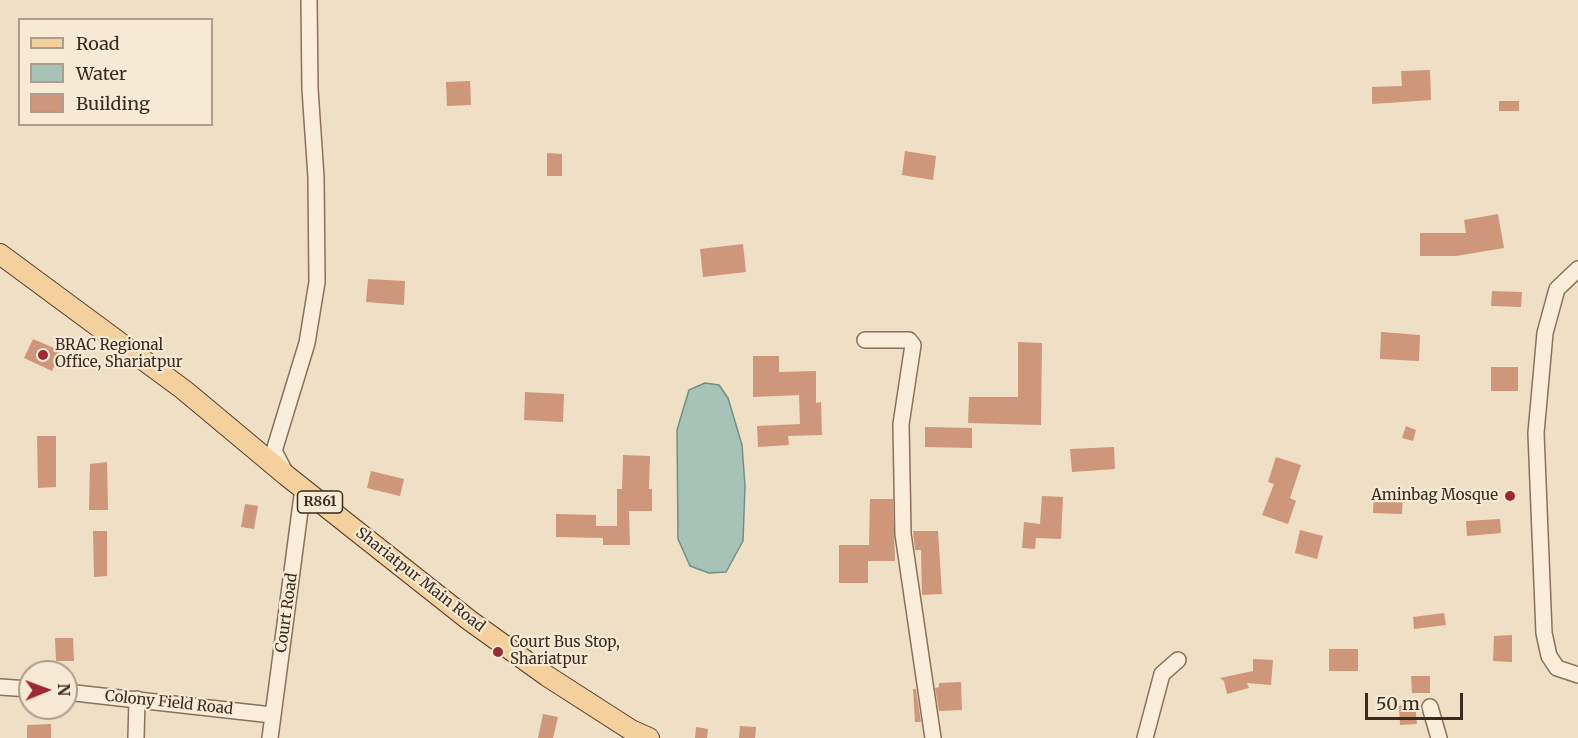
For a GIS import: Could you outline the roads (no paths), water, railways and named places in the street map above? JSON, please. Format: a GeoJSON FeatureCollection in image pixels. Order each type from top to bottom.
{"type":"FeatureCollection","features":[{"type":"Feature","properties":{"kind":"main road","name":"Shariatpur Main Road"},"geometry":{"type":"LineString","coordinates":[[0,254],[184,390],[287,476],[469,620],[547,676],[631,730],[649,738]]}},
{"type":"Feature","properties":{"kind":"street"},"geometry":{"type":"LineString","coordinates":[[287,476],[274,451],[308,343],[317,282],[316,177],[310,89],[309,0]]}},
{"type":"Feature","properties":{"kind":"street"},"geometry":{"type":"LineString","coordinates":[[1578,269],[1557,289],[1545,333],[1536,433],[1544,633],[1549,656],[1557,668],[1578,675]]}},
{"type":"Feature","properties":{"kind":"street"},"geometry":{"type":"LineString","coordinates":[[865,340],[909,340],[913,345],[914,353],[902,424],[903,534],[933,738]]}},
{"type":"Feature","properties":{"kind":"street","name":"Court Road"},"geometry":{"type":"LineString","coordinates":[[270,738],[303,488]]}},
{"type":"Feature","properties":{"kind":"street"},"geometry":{"type":"LineString","coordinates":[[1145,738],[1162,674],[1178,660]]}},
{"type":"Feature","properties":{"kind":"street"},"geometry":{"type":"LineString","coordinates":[[0,687],[18,689]]}},
{"type":"Feature","properties":{"kind":"street","name":"Colony Field Road"},"geometry":{"type":"LineString","coordinates":[[78,693],[273,715]]}},
{"type":"Feature","properties":{"kind":"street"},"geometry":{"type":"LineString","coordinates":[[136,738],[137,699]]}},
{"type":"Feature","properties":{"kind":"street"},"geometry":{"type":"LineString","coordinates":[[1430,707],[1438,738]]}},
{"type":"Feature","properties":{"kind":"water"},"geometry":{"type":"Polygon","coordinates":[[[705,383],[719,385],[728,398],[742,445],[745,486],[743,541],[726,572],[709,573],[690,566],[678,539],[677,430],[689,390],[705,383]]]}},
{"type":"Feature","properties":{"kind":"place","name":"BRAC Regional Office, Shariatpur"},"geometry":{"type":"Point","coordinates":[43,355]}},
{"type":"Feature","properties":{"kind":"place","name":"Aminbag Mosque"},"geometry":{"type":"Point","coordinates":[1510,496]}},
{"type":"Feature","properties":{"kind":"place","name":"Court Bus Stop, Shariatpur"},"geometry":{"type":"Point","coordinates":[498,652]}}]}
